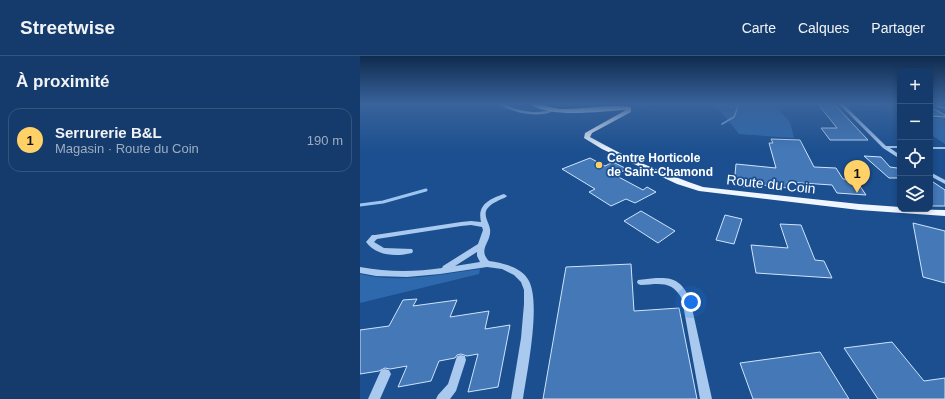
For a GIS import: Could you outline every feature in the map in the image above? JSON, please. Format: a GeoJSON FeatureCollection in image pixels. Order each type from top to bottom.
{"type":"FeatureCollection","features":[{"type":"Feature","properties":{"kind":"main road","name":"Route du Coin"},"geometry":{"type":"LineString","coordinates":[[611,120],[587,134],[589,140],[680,182],[702,189],[859,207],[945,213]]}},
{"type":"Feature","properties":{"kind":"street"},"geometry":{"type":"LineString","coordinates":[[858,120],[886,147],[897,155]]}},
{"type":"Feature","properties":{"kind":"street"},"geometry":{"type":"LineString","coordinates":[[886,147],[897,147]]}},
{"type":"Feature","properties":{"kind":"street"},"geometry":{"type":"LineString","coordinates":[[933,148],[945,148]]}},
{"type":"Feature","properties":{"kind":"street"},"geometry":{"type":"LineString","coordinates":[[933,176],[945,182]]}},
{"type":"Feature","properties":{"kind":"street"},"geometry":{"type":"LineString","coordinates":[[487,264],[480,252],[486,235],[485,226],[481,216],[482,210],[491,202],[504,196]]}},
{"type":"Feature","properties":{"kind":"street"},"geometry":{"type":"LineString","coordinates":[[409,251],[383,251],[370,242],[375,237],[461,224],[471,223],[485,226]]}},
{"type":"Feature","properties":{"kind":"street"},"geometry":{"type":"LineString","coordinates":[[441,270],[481,246]]}},
{"type":"Feature","properties":{"kind":"street"},"geometry":{"type":"LineString","coordinates":[[360,270],[380,275],[396,275],[487,264],[499,264],[518,273],[526,282],[529,295],[529,311],[516,399]]}},
{"type":"Feature","properties":{"kind":"street"},"geometry":{"type":"LineString","coordinates":[[641,282],[666,280],[675,283],[682,289],[686,299],[706,399]]}},
{"type":"Feature","properties":{"kind":"street"},"geometry":{"type":"LineString","coordinates":[[442,399],[452,387],[461,360]]}},
{"type":"Feature","properties":{"kind":"street"},"geometry":{"type":"LineString","coordinates":[[374,399],[385,374]]}},
{"type":"Feature","properties":{"kind":"shaded area"},"geometry":{"type":"Polygon","coordinates":[[[728,120],[788,120],[794,138],[739,134],[728,120]]]}},
{"type":"Feature","properties":{"kind":"shaded area"},"geometry":{"type":"Polygon","coordinates":[[[933,120],[945,120],[945,144],[933,136],[933,120]]]}},
{"type":"Feature","properties":{"kind":"shaded area"},"geometry":{"type":"Polygon","coordinates":[[[480,269],[479,274],[360,303],[360,274],[375,277],[405,278],[480,269]]]}},
{"type":"Feature","properties":{"kind":"building"},"geometry":{"type":"Polygon","coordinates":[[[831,120],[849,120],[868,140],[830,140],[821,128],[837,128],[831,120]]]}},
{"type":"Feature","properties":{"kind":"building"},"geometry":{"type":"Polygon","coordinates":[[[771,139],[800,140],[814,167],[836,168],[843,179],[856,180],[866,195],[837,193],[832,185],[787,182],[788,188],[746,183],[746,187],[734,185],[736,164],[776,168],[769,143],[773,143],[771,139]]]}},
{"type":"Feature","properties":{"kind":"building"},"geometry":{"type":"Polygon","coordinates":[[[864,156],[881,157],[890,167],[897,168],[897,178],[889,178],[864,156]]]}},
{"type":"Feature","properties":{"kind":"building"},"geometry":{"type":"Polygon","coordinates":[[[590,158],[605,166],[613,162],[627,169],[615,175],[643,190],[647,187],[656,192],[635,203],[626,199],[611,206],[589,192],[595,189],[562,169],[590,158]]]}},
{"type":"Feature","properties":{"kind":"building"},"geometry":{"type":"Polygon","coordinates":[[[933,182],[945,190],[945,206],[933,206],[933,182]]]}},
{"type":"Feature","properties":{"kind":"building"},"geometry":{"type":"Polygon","coordinates":[[[641,211],[675,231],[658,243],[624,221],[641,211]]]}},
{"type":"Feature","properties":{"kind":"building"},"geometry":{"type":"Polygon","coordinates":[[[725,215],[742,219],[734,244],[716,240],[725,215]]]}},
{"type":"Feature","properties":{"kind":"building"},"geometry":{"type":"Polygon","coordinates":[[[913,223],[945,231],[945,283],[923,277],[913,223]]]}},
{"type":"Feature","properties":{"kind":"building"},"geometry":{"type":"Polygon","coordinates":[[[780,224],[801,225],[815,260],[824,261],[832,278],[756,273],[751,245],[788,248],[780,224]]]}},
{"type":"Feature","properties":{"kind":"building"},"geometry":{"type":"Polygon","coordinates":[[[631,264],[634,311],[679,308],[697,399],[543,399],[566,267],[631,264]]]}},
{"type":"Feature","properties":{"kind":"building"},"geometry":{"type":"Polygon","coordinates":[[[417,299],[413,306],[457,300],[450,317],[489,311],[485,329],[510,325],[498,387],[468,392],[478,354],[467,356],[461,354],[457,355],[455,358],[439,361],[431,381],[398,387],[407,366],[390,369],[385,368],[379,371],[360,374],[360,330],[389,326],[403,300],[417,299]]]}},
{"type":"Feature","properties":{"kind":"building"},"geometry":{"type":"Polygon","coordinates":[[[892,342],[924,381],[945,378],[945,399],[878,399],[844,348],[892,342]]]}},
{"type":"Feature","properties":{"kind":"building"},"geometry":{"type":"Polygon","coordinates":[[[820,352],[849,399],[753,399],[740,363],[820,352]]]}},
{"type":"Feature","properties":{"kind":"waterway"},"geometry":{"type":"LineString","coordinates":[[722,124],[729,120]]}},
{"type":"Feature","properties":{"kind":"waterway"},"geometry":{"type":"LineString","coordinates":[[360,205],[383,202],[426,190]]}},
{"type":"Feature","properties":{"kind":"place","name":"Centre Horticole de Saint-Chamond"},"geometry":{"type":"Point","coordinates":[599,165]}},
{"type":"Feature","properties":{"kind":"place","name":"Serrurerie B&L"},"geometry":{"type":"Point","coordinates":[857,193]}}]}
